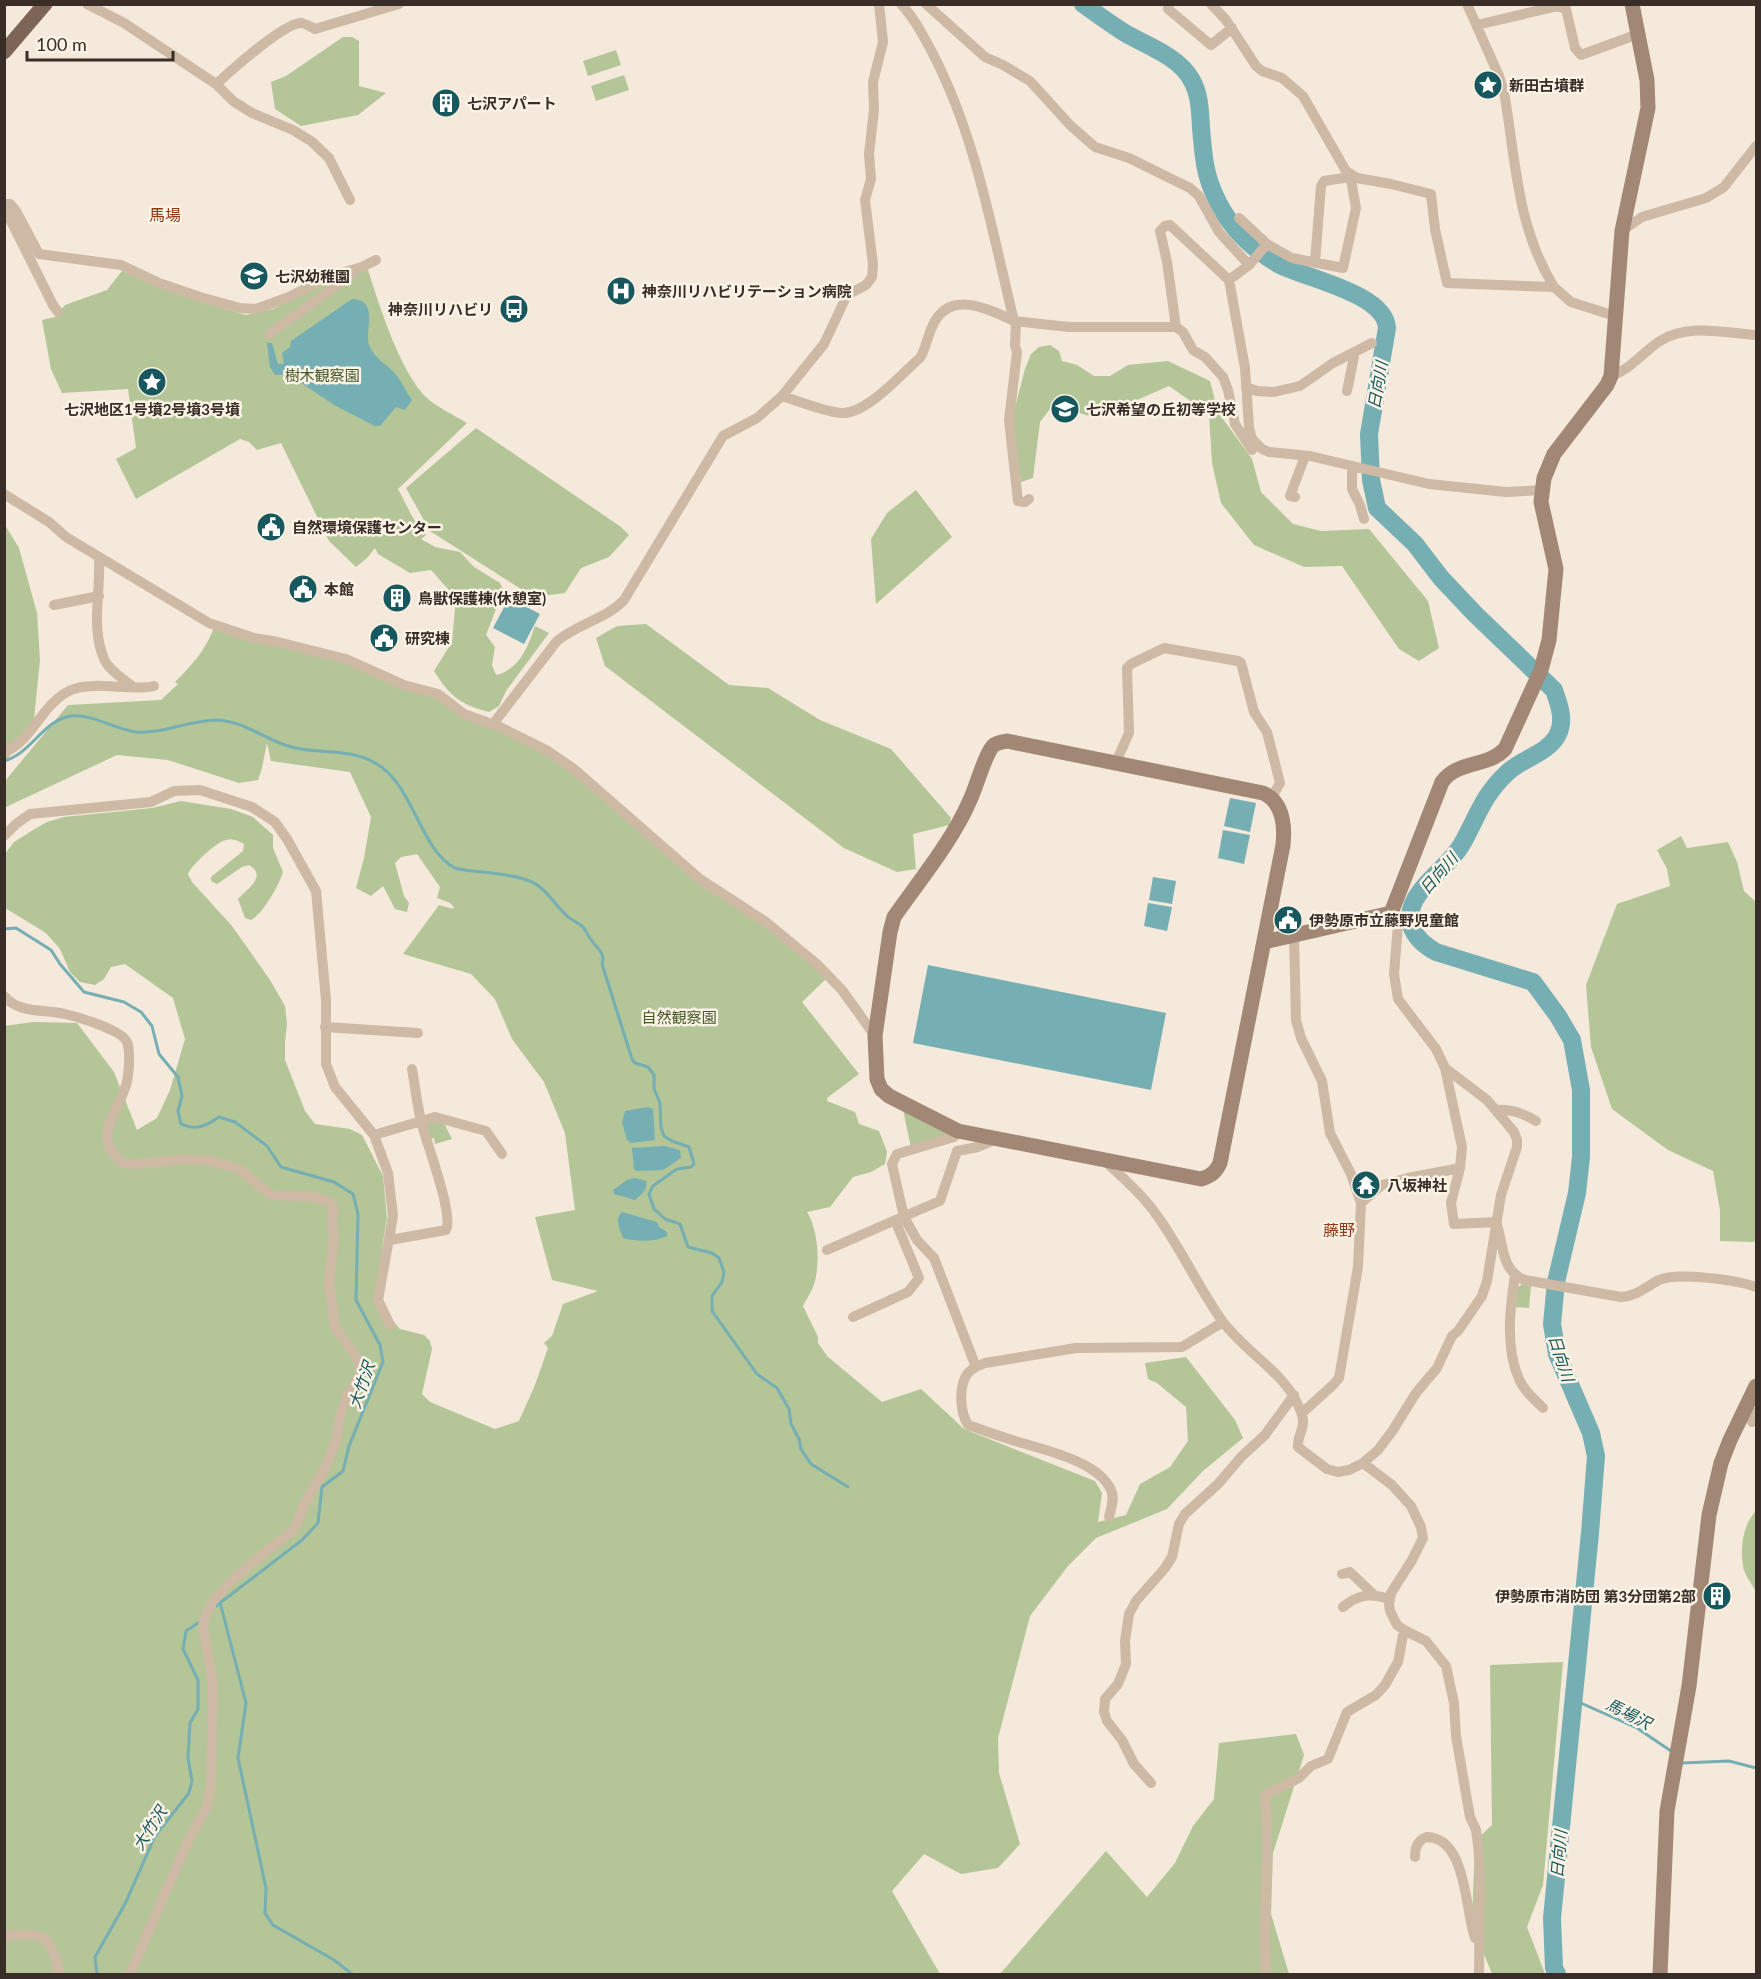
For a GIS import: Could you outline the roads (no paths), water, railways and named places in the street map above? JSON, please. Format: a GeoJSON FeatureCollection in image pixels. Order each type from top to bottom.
{"type":"FeatureCollection","features":[{"type":"Feature","properties":{"kind":"main road"},"geometry":{"type":"LineString","coordinates":[[4,52],[45,4]]}},
{"type":"Feature","properties":{"kind":"street"},"geometry":{"type":"LineString","coordinates":[[87,4],[124,23],[216,84],[233,101],[252,113],[293,130],[323,151],[334,165],[350,200]]}},
{"type":"Feature","properties":{"kind":"street"},"geometry":{"type":"LineString","coordinates":[[216,84],[256,49],[294,24],[303,23],[315,29],[399,4]]}},
{"type":"Feature","properties":{"kind":"street"},"geometry":{"type":"LineString","coordinates":[[493,724],[557,641],[568,632],[616,608],[624,600],[723,435],[757,418],[782,396],[824,344],[847,295],[866,285],[872,277],[873,264],[865,200],[871,179],[869,154],[874,110],[873,82],[883,42],[879,4]]}},
{"type":"Feature","properties":{"kind":"street"},"geometry":{"type":"LineString","coordinates":[[901,4],[917,24],[959,110],[991,225],[1015,321],[1017,352],[1009,420],[1018,501],[1025,502],[1029,499]]}},
{"type":"Feature","properties":{"kind":"street"},"geometry":{"type":"LineString","coordinates":[[926,4],[985,57],[1030,81],[1070,125],[1095,147],[1129,158],[1190,188],[1199,196],[1219,232],[1251,263]]}},
{"type":"Feature","properties":{"kind":"street"},"geometry":{"type":"LineString","coordinates":[[1169,4],[1168,9],[1211,45],[1232,28]]}},
{"type":"Feature","properties":{"kind":"street"},"geometry":{"type":"LineString","coordinates":[[1211,4],[1232,28],[1256,66],[1262,71],[1282,78],[1303,96],[1350,176],[1356,208],[1343,268],[1292,258],[1266,245],[1239,218]]}},
{"type":"Feature","properties":{"kind":"street"},"geometry":{"type":"LineString","coordinates":[[1467,4],[1504,92],[1515,174],[1528,230],[1546,274],[1554,287],[1571,302],[1615,316]]}},
{"type":"Feature","properties":{"kind":"street"},"geometry":{"type":"LineString","coordinates":[[1391,913],[1442,782],[1457,768],[1485,762],[1505,749],[1541,670],[1549,640],[1556,569],[1541,502],[1542,490],[1548,466],[1554,454],[1607,385],[1611,376],[1622,231],[1648,108],[1647,80],[1632,4]]}},
{"type":"Feature","properties":{"kind":"street"},"geometry":{"type":"LineString","coordinates":[[1477,25],[1558,6],[1566,9],[1575,48],[1581,55],[1638,34]]}},
{"type":"Feature","properties":{"kind":"street"},"geometry":{"type":"LineString","coordinates":[[1622,231],[1642,217],[1706,198],[1724,187],[1756,146]]}},
{"type":"Feature","properties":{"kind":"street"},"geometry":{"type":"LineString","coordinates":[[1315,262],[1321,186],[1324,181],[1350,176],[1391,183],[1431,194],[1435,229],[1447,283]]}},
{"type":"Feature","properties":{"kind":"street"},"geometry":{"type":"LineString","coordinates":[[58,312],[4,206],[10,204],[16,211],[39,254],[122,265],[159,283],[240,308],[256,309],[270,305],[330,276],[362,267]]}},
{"type":"Feature","properties":{"kind":"street"},"geometry":{"type":"LineString","coordinates":[[1176,327],[1167,262],[1160,231],[1170,225],[1229,280],[1245,368],[1250,434],[1256,444],[1269,452]]}},
{"type":"Feature","properties":{"kind":"street"},"geometry":{"type":"LineString","coordinates":[[1229,280],[1251,263],[1266,245]]}},
{"type":"Feature","properties":{"kind":"street"},"geometry":{"type":"LineString","coordinates":[[269,334],[362,267],[376,260]]}},
{"type":"Feature","properties":{"kind":"street"},"geometry":{"type":"LineString","coordinates":[[1435,288],[1447,283],[1554,287]]}},
{"type":"Feature","properties":{"kind":"street"},"geometry":{"type":"LineString","coordinates":[[782,396],[834,412],[856,411],[868,405],[920,358],[937,318],[947,309],[966,304],[976,305],[1015,321],[1069,327],[1176,327],[1183,332],[1193,350],[1205,357],[1223,377],[1235,424],[1250,449],[1256,453],[1305,456],[1429,484],[1506,492],[1542,490]]}},
{"type":"Feature","properties":{"kind":"street"},"geometry":{"type":"LineString","coordinates":[[1611,376],[1629,366],[1660,341],[1674,334],[1693,331],[1756,335]]}},
{"type":"Feature","properties":{"kind":"street"},"geometry":{"type":"LineString","coordinates":[[1246,387],[1257,392],[1274,392],[1300,386],[1333,363],[1372,343]]}},
{"type":"Feature","properties":{"kind":"street"},"geometry":{"type":"LineString","coordinates":[[1347,391],[1355,352]]}},
{"type":"Feature","properties":{"kind":"street"},"geometry":{"type":"LineString","coordinates":[[1295,497],[1290,496],[1305,456]]}},
{"type":"Feature","properties":{"kind":"street"},"geometry":{"type":"LineString","coordinates":[[1358,469],[1352,489],[1364,519]]}},
{"type":"Feature","properties":{"kind":"street"},"geometry":{"type":"LineString","coordinates":[[4,494],[24,505],[66,537],[99,558],[209,623],[254,638],[346,659],[404,685],[438,694],[464,714],[493,724],[548,751],[574,769],[700,879],[766,922],[817,964],[842,990],[874,1036]]}},
{"type":"Feature","properties":{"kind":"street"},"geometry":{"type":"LineString","coordinates":[[99,558],[98,634],[106,663],[133,687]]}},
{"type":"Feature","properties":{"kind":"street"},"geometry":{"type":"LineString","coordinates":[[54,605],[99,596]]}},
{"type":"Feature","properties":{"kind":"street"},"geometry":{"type":"LineString","coordinates":[[1116,762],[1129,733],[1127,668],[1131,664],[1164,648],[1238,661],[1241,663],[1254,712],[1267,732],[1280,783],[1272,797]]}},
{"type":"Feature","properties":{"kind":"street"},"geometry":{"type":"LineString","coordinates":[[4,753],[25,738],[47,708],[73,689],[108,686],[143,689],[154,687]]}},
{"type":"Feature","properties":{"kind":"street"},"geometry":{"type":"LineString","coordinates":[[1007,741],[1263,793],[1272,797],[1279,808],[1284,837],[1220,1163],[1217,1171],[1209,1176],[1201,1179],[958,1131],[889,1096],[881,1089],[877,1079],[874,1036],[894,916],[956,827],[968,804],[988,752],[998,742],[1007,741]]}},
{"type":"Feature","properties":{"kind":"street"},"geometry":{"type":"LineString","coordinates":[[4,836],[30,814],[151,802],[174,791],[200,790],[252,807],[275,822],[316,891],[326,1000],[326,1064],[335,1087],[374,1135],[388,1173],[393,1216],[378,1300],[390,1326]]}},
{"type":"Feature","properties":{"kind":"street"},"geometry":{"type":"LineString","coordinates":[[1264,942],[1391,913]]}},
{"type":"Feature","properties":{"kind":"street"},"geometry":{"type":"LineString","coordinates":[[1391,913],[1397,918],[1398,925],[1394,974],[1398,999],[1436,1049],[1445,1068],[1462,1147],[1460,1168],[1451,1203],[1454,1224],[1497,1224]]}},
{"type":"Feature","properties":{"kind":"street"},"geometry":{"type":"LineString","coordinates":[[1294,936],[1296,1020],[1301,1038],[1322,1081],[1330,1133],[1351,1174],[1361,1203],[1358,1267],[1339,1378],[1302,1413]]}},
{"type":"Feature","properties":{"kind":"street"},"geometry":{"type":"LineString","coordinates":[[4,996],[18,1007],[65,1014],[109,1029],[121,1034],[127,1042],[128,1080],[106,1133],[110,1148],[122,1163],[137,1164],[185,1159],[212,1161],[239,1169],[271,1195],[313,1197],[330,1202],[333,1206],[334,1235],[329,1283],[334,1327],[357,1358],[360,1368],[359,1377],[348,1394],[340,1415],[336,1441],[326,1466],[305,1503],[295,1528],[233,1578],[213,1601],[206,1615],[203,1625],[213,1685],[211,1786],[207,1807],[188,1840],[130,1974]]}},
{"type":"Feature","properties":{"kind":"street"},"geometry":{"type":"LineString","coordinates":[[326,1027],[418,1033]]}},
{"type":"Feature","properties":{"kind":"street"},"geometry":{"type":"LineString","coordinates":[[1104,1161],[1138,1191],[1159,1218],[1223,1322],[1241,1344],[1278,1377],[1294,1395],[1304,1422],[1298,1447],[1327,1469],[1338,1472],[1349,1470],[1363,1463],[1378,1450],[1416,1393],[1437,1368],[1452,1336],[1482,1296],[1488,1281],[1501,1195],[1517,1147],[1517,1140],[1514,1132],[1487,1100],[1445,1068]]}},
{"type":"Feature","properties":{"kind":"street"},"geometry":{"type":"LineString","coordinates":[[390,1240],[446,1230],[448,1225],[442,1193],[421,1120],[412,1070]]}},
{"type":"Feature","properties":{"kind":"street"},"geometry":{"type":"LineString","coordinates":[[1496,1110],[1508,1109],[1536,1121]]}},
{"type":"Feature","properties":{"kind":"street"},"geometry":{"type":"LineString","coordinates":[[374,1135],[435,1116],[486,1131],[502,1154]]}},
{"type":"Feature","properties":{"kind":"street"},"geometry":{"type":"LineString","coordinates":[[958,1131],[954,1137],[897,1154],[892,1164],[904,1216],[916,1240],[934,1257],[976,1366]]}},
{"type":"Feature","properties":{"kind":"street"},"geometry":{"type":"LineString","coordinates":[[827,1250],[940,1201],[957,1151],[978,1148],[997,1139]]}},
{"type":"Feature","properties":{"kind":"street"},"geometry":{"type":"LineString","coordinates":[[1361,1203],[1382,1185],[1419,1175],[1460,1168]]}},
{"type":"Feature","properties":{"kind":"street"},"geometry":{"type":"LineString","coordinates":[[934,1204],[938,1215]]}},
{"type":"Feature","properties":{"kind":"street"},"geometry":{"type":"LineString","coordinates":[[853,1317],[908,1292],[920,1278],[901,1218]]}},
{"type":"Feature","properties":{"kind":"street"},"geometry":{"type":"LineString","coordinates":[[1497,1224],[1507,1265],[1515,1275],[1525,1280],[1621,1296],[1635,1294],[1670,1277],[1729,1280],[1745,1282],[1756,1287]]}},
{"type":"Feature","properties":{"kind":"street"},"geometry":{"type":"LineString","coordinates":[[1515,1275],[1510,1328],[1514,1365],[1527,1392],[1543,1408]]}},
{"type":"Feature","properties":{"kind":"street"},"geometry":{"type":"LineString","coordinates":[[1109,1517],[1112,1507],[1112,1490],[1087,1466],[1065,1456],[968,1425],[962,1410],[962,1391],[966,1376],[976,1366],[1077,1348],[1182,1347],[1223,1322]]}},
{"type":"Feature","properties":{"kind":"street"},"geometry":{"type":"LineString","coordinates":[[1660,1974],[1667,1811],[1689,1686],[1708,1515],[1721,1463],[1756,1386]]}},
{"type":"Feature","properties":{"kind":"street"},"geometry":{"type":"LineString","coordinates":[[1151,1783],[1134,1764],[1122,1740],[1107,1721],[1104,1712],[1105,1699],[1118,1684],[1126,1664],[1125,1641],[1129,1614],[1136,1601],[1172,1557],[1179,1524],[1185,1514],[1218,1484],[1242,1456],[1265,1435],[1294,1395]]}},
{"type":"Feature","properties":{"kind":"street"},"geometry":{"type":"LineString","coordinates":[[1756,1412],[1752,1422],[1756,1420]]}},
{"type":"Feature","properties":{"kind":"street"},"geometry":{"type":"LineString","coordinates":[[1363,1463],[1392,1485],[1411,1506],[1423,1538],[1389,1599],[1390,1611],[1397,1624],[1426,1641],[1446,1666],[1454,1703],[1456,1736],[1470,1817],[1476,1830],[1478,1844],[1479,1974]]}},
{"type":"Feature","properties":{"kind":"street"},"geometry":{"type":"LineString","coordinates":[[1342,1574],[1350,1572],[1373,1594],[1389,1599]]}},
{"type":"Feature","properties":{"kind":"street"},"geometry":{"type":"LineString","coordinates":[[1343,1607],[1352,1600],[1373,1594]]}},
{"type":"Feature","properties":{"kind":"street"},"geometry":{"type":"LineString","coordinates":[[1266,1974],[1264,1893],[1268,1823],[1265,1797],[1299,1778],[1311,1766],[1328,1759],[1347,1712],[1376,1695],[1385,1685],[1398,1662],[1404,1630]]}},
{"type":"Feature","properties":{"kind":"street"},"geometry":{"type":"LineString","coordinates":[[1415,1857],[1415,1848],[1418,1843],[1427,1837],[1438,1840],[1458,1861],[1478,1946]]}},
{"type":"Feature","properties":{"kind":"street"},"geometry":{"type":"LineString","coordinates":[[4,1936],[29,1934],[43,1937],[51,1947],[60,1974]]}},
{"type":"Feature","properties":{"kind":"water"},"geometry":{"type":"Polygon","coordinates":[[[352,299],[361,301],[368,310],[368,339],[371,350],[397,376],[412,400],[405,410],[396,407],[380,426],[375,426],[334,405],[288,374],[275,375],[270,367],[267,343],[272,343],[278,364],[284,364],[282,353],[290,347],[291,341],[352,299]]]}},
{"type":"Feature","properties":{"kind":"water"},"geometry":{"type":"Polygon","coordinates":[[[509,598],[540,614],[524,644],[493,628],[509,598]]]}},
{"type":"Feature","properties":{"kind":"water"},"geometry":{"type":"Polygon","coordinates":[[[1230,798],[1256,803],[1250,832],[1224,826],[1230,798]]]}},
{"type":"Feature","properties":{"kind":"water"},"geometry":{"type":"Polygon","coordinates":[[[1223,830],[1250,835],[1244,864],[1218,858],[1223,830]]]}},
{"type":"Feature","properties":{"kind":"water"},"geometry":{"type":"Polygon","coordinates":[[[1153,877],[1176,881],[1172,904],[1149,900],[1153,877]]]}},
{"type":"Feature","properties":{"kind":"water"},"geometry":{"type":"Polygon","coordinates":[[[1148,903],[1172,907],[1167,931],[1144,926],[1148,903]]]}},
{"type":"Feature","properties":{"kind":"water"},"geometry":{"type":"Polygon","coordinates":[[[928,965],[1166,1013],[1151,1090],[913,1043],[928,965]]]}},
{"type":"Feature","properties":{"kind":"water"},"geometry":{"type":"Polygon","coordinates":[[[647,1107],[653,1109],[655,1140],[631,1143],[627,1140],[622,1122],[625,1111],[647,1107]]]}},
{"type":"Feature","properties":{"kind":"water"},"geometry":{"type":"Polygon","coordinates":[[[665,1146],[680,1150],[681,1158],[663,1170],[636,1171],[634,1169],[632,1148],[665,1146]]]}},
{"type":"Feature","properties":{"kind":"water"},"geometry":{"type":"Polygon","coordinates":[[[635,1178],[646,1181],[646,1187],[635,1200],[614,1194],[613,1190],[627,1180],[635,1178]]]}},
{"type":"Feature","properties":{"kind":"water"},"geometry":{"type":"Polygon","coordinates":[[[622,1212],[657,1222],[659,1227],[667,1232],[667,1236],[645,1241],[623,1238],[618,1221],[622,1212]]]}},
{"type":"Feature","properties":{"kind":"waterway","name":"日向川"},"geometry":{"type":"LineString","coordinates":[[1083,4],[1125,33],[1170,58],[1191,79],[1199,103],[1207,174],[1223,212],[1235,229],[1250,244],[1278,264],[1342,288],[1373,305],[1383,316],[1387,328],[1369,434],[1371,480],[1377,508],[1415,544],[1441,578],[1475,614],[1554,690],[1559,706],[1561,723],[1554,741],[1542,751],[1514,767],[1492,789],[1458,851],[1430,880],[1414,901],[1410,918],[1411,926],[1420,940],[1436,952],[1533,982],[1572,1040],[1581,1090],[1581,1157],[1577,1193],[1556,1282],[1552,1324],[1557,1354],[1591,1433],[1596,1456],[1552,1918],[1554,1968],[1557,1974]]}},
{"type":"Feature","properties":{"kind":"waterway"},"geometry":{"type":"LineString","coordinates":[[4,761],[22,752],[53,724],[71,716],[87,717],[136,732],[157,731],[217,720],[235,723],[276,742],[296,748],[366,758],[390,774],[409,802],[433,847],[455,868],[521,878],[533,882],[544,890],[567,916],[582,926],[600,951],[632,1059],[635,1063],[648,1067],[654,1075],[654,1089],[660,1103],[661,1128],[664,1136],[689,1147],[694,1164],[691,1167],[677,1169],[653,1186],[649,1194],[654,1209],[665,1219],[680,1224],[688,1247],[712,1253],[719,1258],[724,1272],[722,1282],[712,1296],[712,1311],[757,1374],[777,1388],[789,1409],[791,1424],[799,1439],[801,1449],[811,1464],[848,1487]]}},
{"type":"Feature","properties":{"kind":"waterway","name":"大竹沢"},"geometry":{"type":"LineString","coordinates":[[4,929],[16,928],[51,950],[84,992],[124,1002],[141,1012],[152,1026],[159,1054],[178,1077],[182,1096],[178,1111],[181,1124],[201,1127],[219,1117],[235,1122],[267,1146],[281,1167],[334,1182],[353,1194],[358,1214],[356,1300],[380,1345],[383,1362],[349,1446],[343,1471],[322,1487],[318,1523],[302,1540],[216,1606]]}},
{"type":"Feature","properties":{"kind":"waterway"},"geometry":{"type":"LineString","coordinates":[[220,1602],[246,1703],[238,1758],[266,1888],[265,1913],[273,1925],[334,1960],[352,1974]]}},
{"type":"Feature","properties":{"kind":"waterway","name":"大竹沢"},"geometry":{"type":"LineString","coordinates":[[97,1974],[95,1957],[126,1902],[155,1836],[189,1793],[192,1781],[188,1758],[190,1723],[198,1709],[198,1680],[183,1649],[186,1631],[201,1621]]}},
{"type":"Feature","properties":{"kind":"waterway","name":"馬場沢"},"geometry":{"type":"LineString","coordinates":[[1574,1700],[1637,1728],[1671,1751]]}},
{"type":"Feature","properties":{"kind":"waterway","name":"馬場沢"},"geometry":{"type":"LineString","coordinates":[[1682,1763],[1729,1761],[1756,1768]]}},
{"type":"Feature","properties":{"kind":"place","name":"新田古墳群"},"geometry":{"type":"Point","coordinates":[1488,85]}},
{"type":"Feature","properties":{"kind":"place","name":"七沢アパート"},"geometry":{"type":"Point","coordinates":[446,103]}},
{"type":"Feature","properties":{"kind":"place","name":"七沢幼稚園"},"geometry":{"type":"Point","coordinates":[254,276]}},
{"type":"Feature","properties":{"kind":"place","name":"神奈川リハビリテーション病院"},"geometry":{"type":"Point","coordinates":[621,291]}},
{"type":"Feature","properties":{"kind":"place","name":"神奈川リハビリ"},"geometry":{"type":"Point","coordinates":[514,309]}},
{"type":"Feature","properties":{"kind":"place","name":"七沢地区1号墳2号墳3号墳"},"geometry":{"type":"Point","coordinates":[152,382]}},
{"type":"Feature","properties":{"kind":"place","name":"七沢希望の丘初等学校"},"geometry":{"type":"Point","coordinates":[1065,409]}},
{"type":"Feature","properties":{"kind":"place","name":"自然環境保護センター"},"geometry":{"type":"Point","coordinates":[271,527]}},
{"type":"Feature","properties":{"kind":"place","name":"本館"},"geometry":{"type":"Point","coordinates":[303,589]}},
{"type":"Feature","properties":{"kind":"place","name":"鳥獣保護棟(休憩室)"},"geometry":{"type":"Point","coordinates":[397,598]}},
{"type":"Feature","properties":{"kind":"place","name":"研究棟"},"geometry":{"type":"Point","coordinates":[384,638]}},
{"type":"Feature","properties":{"kind":"place","name":"伊勢原市立藤野児童館"},"geometry":{"type":"Point","coordinates":[1288,920]}},
{"type":"Feature","properties":{"kind":"place","name":"八坂神社"},"geometry":{"type":"Point","coordinates":[1366,1185]}},
{"type":"Feature","properties":{"kind":"place","name":"伊勢原市消防団 第3分団第2部"},"geometry":{"type":"Point","coordinates":[1717,1596]}},
{"type":"Feature","properties":{"kind":"district","name":"馬場"},"geometry":{"type":"Point","coordinates":[165,214]}},
{"type":"Feature","properties":{"kind":"district","name":"藤野"},"geometry":{"type":"Point","coordinates":[1339,1229]}},
{"type":"Feature","properties":{"kind":"park label","name":"樹木観察園"},"geometry":{"type":"Point","coordinates":[322,375]}},
{"type":"Feature","properties":{"kind":"park label","name":"自然観察園"},"geometry":{"type":"Point","coordinates":[679,1017]}}]}
